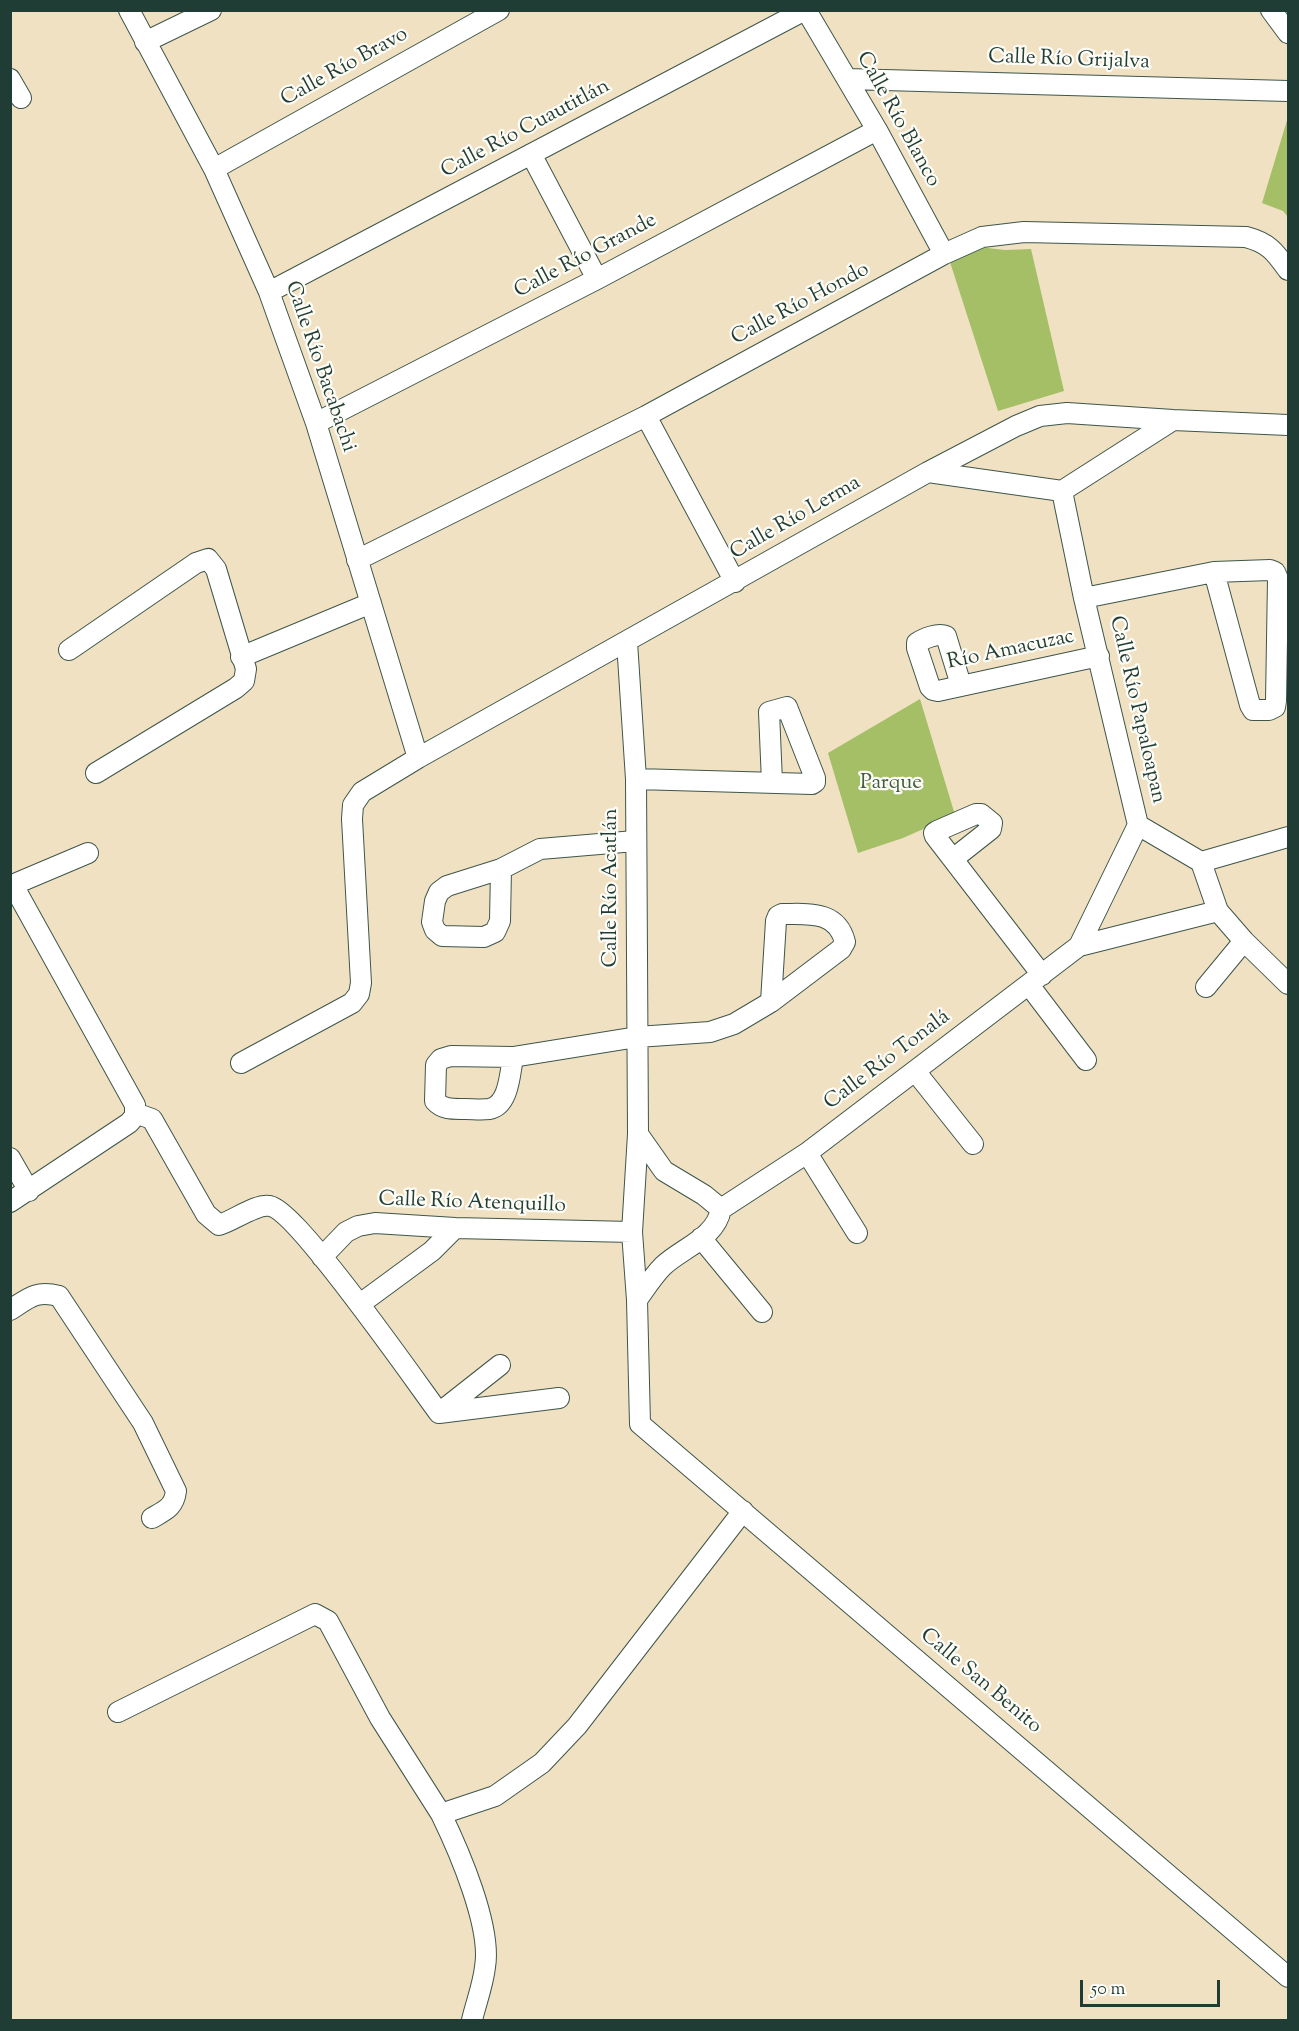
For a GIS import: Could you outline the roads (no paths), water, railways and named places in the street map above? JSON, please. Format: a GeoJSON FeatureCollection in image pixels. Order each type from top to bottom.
{"type":"FeatureCollection","features":[{"type":"Feature","properties":{"kind":"street","name":"Calle Río Bacabachi"},"geometry":{"type":"LineString","coordinates":[[129,10],[214,169],[269,292],[316,423],[418,758]]}},
{"type":"Feature","properties":{"kind":"street"},"geometry":{"type":"LineString","coordinates":[[145,42],[211,10]]}},
{"type":"Feature","properties":{"kind":"street","name":"Calle Río Bravo"},"geometry":{"type":"LineString","coordinates":[[214,169],[462,19],[499,10]]}},
{"type":"Feature","properties":{"kind":"street","name":"Calle Río Blanco"},"geometry":{"type":"LineString","coordinates":[[805,10],[877,130],[944,254]]}},
{"type":"Feature","properties":{"kind":"street","name":"Calle Río Cuautitlán"},"geometry":{"type":"LineString","coordinates":[[269,292],[805,10]]}},
{"type":"Feature","properties":{"kind":"street"},"geometry":{"type":"LineString","coordinates":[[1270,10],[1288,33]]}},
{"type":"Feature","properties":{"kind":"street"},"geometry":{"type":"LineString","coordinates":[[10,79],[21,98]]}},
{"type":"Feature","properties":{"kind":"street","name":"Calle Río Grijalva"},"geometry":{"type":"LineString","coordinates":[[847,80],[1288,91]]}},
{"type":"Feature","properties":{"kind":"street","name":"Calle Río Grande"},"geometry":{"type":"LineString","coordinates":[[316,423],[597,279],[877,130]]}},
{"type":"Feature","properties":{"kind":"street"},"geometry":{"type":"LineString","coordinates":[[531,154],[597,279]]}},
{"type":"Feature","properties":{"kind":"street","name":"Calle Río Hondo"},"geometry":{"type":"LineString","coordinates":[[357,560],[646,416],[944,254],[982,237],[1024,232],[1246,237],[1260,240],[1273,249],[1288,270]]}},
{"type":"Feature","properties":{"kind":"street","name":"Calle Río Lerma"},"geometry":{"type":"LineString","coordinates":[[241,1063],[352,1004],[359,994],[361,983],[353,805],[363,792],[418,758],[928,472],[1040,416],[1067,413],[1288,425]]}},
{"type":"Feature","properties":{"kind":"street"},"geometry":{"type":"LineString","coordinates":[[646,416],[735,582]]}},
{"type":"Feature","properties":{"kind":"street"},"geometry":{"type":"LineString","coordinates":[[928,472],[1062,490],[1173,420]]}},
{"type":"Feature","properties":{"kind":"street","name":"Calle Río Papaloapan"},"geometry":{"type":"LineString","coordinates":[[1062,490],[1084,598],[1138,825],[1201,862]]}},
{"type":"Feature","properties":{"kind":"street"},"geometry":{"type":"LineString","coordinates":[[69,650],[196,562],[208,559],[216,569],[246,669],[244,681],[236,688],[96,773]]}},
{"type":"Feature","properties":{"kind":"street"},"geometry":{"type":"LineString","coordinates":[[1084,598],[1214,572],[1270,570],[1275,572],[1278,579],[1275,707],[1259,711],[1253,710],[1250,705],[1214,572]]}},
{"type":"Feature","properties":{"kind":"street"},"geometry":{"type":"LineString","coordinates":[[241,657],[371,603]]}},
{"type":"Feature","properties":{"kind":"street","name":"Río Amacuzac"},"geometry":{"type":"LineString","coordinates":[[962,685],[946,636],[941,634],[917,643],[916,648],[926,677],[933,690],[938,691],[1099,656]]}},
{"type":"Feature","properties":{"kind":"street","name":"Calle Río Acatlán"},"geometry":{"type":"LineString","coordinates":[[627,642],[636,779],[638,1134],[632,1232],[638,1300],[640,1424]]}},
{"type":"Feature","properties":{"kind":"street"},"geometry":{"type":"LineString","coordinates":[[636,779],[772,782]]}},
{"type":"Feature","properties":{"kind":"street","name":"Calle Río Tonalá"},"geometry":{"type":"LineString","coordinates":[[1080,946],[1138,825]]}},
{"type":"Feature","properties":{"kind":"street"},"geometry":{"type":"LineString","coordinates":[[1288,837],[1201,862],[1218,911],[1244,941],[1288,984]]}},
{"type":"Feature","properties":{"kind":"street"},"geometry":{"type":"LineString","coordinates":[[501,868],[540,849],[635,842]]}},
{"type":"Feature","properties":{"kind":"street"},"geometry":{"type":"LineString","coordinates":[[10,1202],[129,1123],[135,1116],[135,1105],[12,886],[88,853]]}},
{"type":"Feature","properties":{"kind":"street"},"geometry":{"type":"LineString","coordinates":[[953,859],[1086,1060]]}},
{"type":"Feature","properties":{"kind":"street","name":"Calle Río Tonalá"},"geometry":{"type":"LineString","coordinates":[[721,1209],[807,1152],[1080,946],[1218,911]]}},
{"type":"Feature","properties":{"kind":"street"},"geometry":{"type":"LineString","coordinates":[[513,1057],[637,1037],[710,1032],[734,1024],[771,1002],[841,949],[845,942],[843,934],[830,920],[818,914],[778,916],[771,1002]]}},
{"type":"Feature","properties":{"kind":"street"},"geometry":{"type":"LineString","coordinates":[[1206,987],[1244,941]]}},
{"type":"Feature","properties":{"kind":"street"},"geometry":{"type":"LineString","coordinates":[[915,1071],[973,1144]]}},
{"type":"Feature","properties":{"kind":"street"},"geometry":{"type":"LineString","coordinates":[[135,1113],[152,1119],[206,1214],[219,1225],[261,1206],[271,1206],[282,1212],[360,1304],[439,1413]]}},
{"type":"Feature","properties":{"kind":"street"},"geometry":{"type":"LineString","coordinates":[[638,1134],[664,1171],[704,1195],[721,1209],[715,1224],[701,1238],[663,1266],[638,1300]]}},
{"type":"Feature","properties":{"kind":"street"},"geometry":{"type":"LineString","coordinates":[[807,1152],[857,1233]]}},
{"type":"Feature","properties":{"kind":"street"},"geometry":{"type":"LineString","coordinates":[[10,1158],[29,1191]]}},
{"type":"Feature","properties":{"kind":"street"},"geometry":{"type":"LineString","coordinates":[[634,1184],[664,1171]]}},
{"type":"Feature","properties":{"kind":"street","name":"Calle Río Atenquillo"},"geometry":{"type":"LineString","coordinates":[[322,1257],[346,1232],[358,1226],[375,1223],[455,1228],[632,1232]]}},
{"type":"Feature","properties":{"kind":"street"},"geometry":{"type":"LineString","coordinates":[[360,1304],[432,1251],[455,1228]]}},
{"type":"Feature","properties":{"kind":"street"},"geometry":{"type":"LineString","coordinates":[[701,1238],[762,1312]]}},
{"type":"Feature","properties":{"kind":"street"},"geometry":{"type":"LineString","coordinates":[[635,1257],[663,1266]]}},
{"type":"Feature","properties":{"kind":"street"},"geometry":{"type":"LineString","coordinates":[[10,1310],[33,1296],[45,1292],[59,1296],[143,1423],[176,1491],[171,1507],[152,1518]]}},
{"type":"Feature","properties":{"kind":"street"},"geometry":{"type":"LineString","coordinates":[[439,1413],[500,1365]]}},
{"type":"Feature","properties":{"kind":"street"},"geometry":{"type":"LineString","coordinates":[[439,1413],[559,1398]]}},
{"type":"Feature","properties":{"kind":"street","name":"Calle San Benito"},"geometry":{"type":"LineString","coordinates":[[640,1424],[1288,1977]]}},
{"type":"Feature","properties":{"kind":"street"},"geometry":{"type":"LineString","coordinates":[[441,1814],[495,1797],[542,1763],[578,1726],[742,1511]]}},
{"type":"Feature","properties":{"kind":"street"},"geometry":{"type":"LineString","coordinates":[[118,1712],[315,1614],[328,1621],[380,1718],[441,1814],[459,1850],[483,1927],[486,1965],[472,2020]]}},
{"type":"Feature","properties":{"kind":"park label","name":"Parque"},"geometry":{"type":"Point","coordinates":[891,784]}}]}
